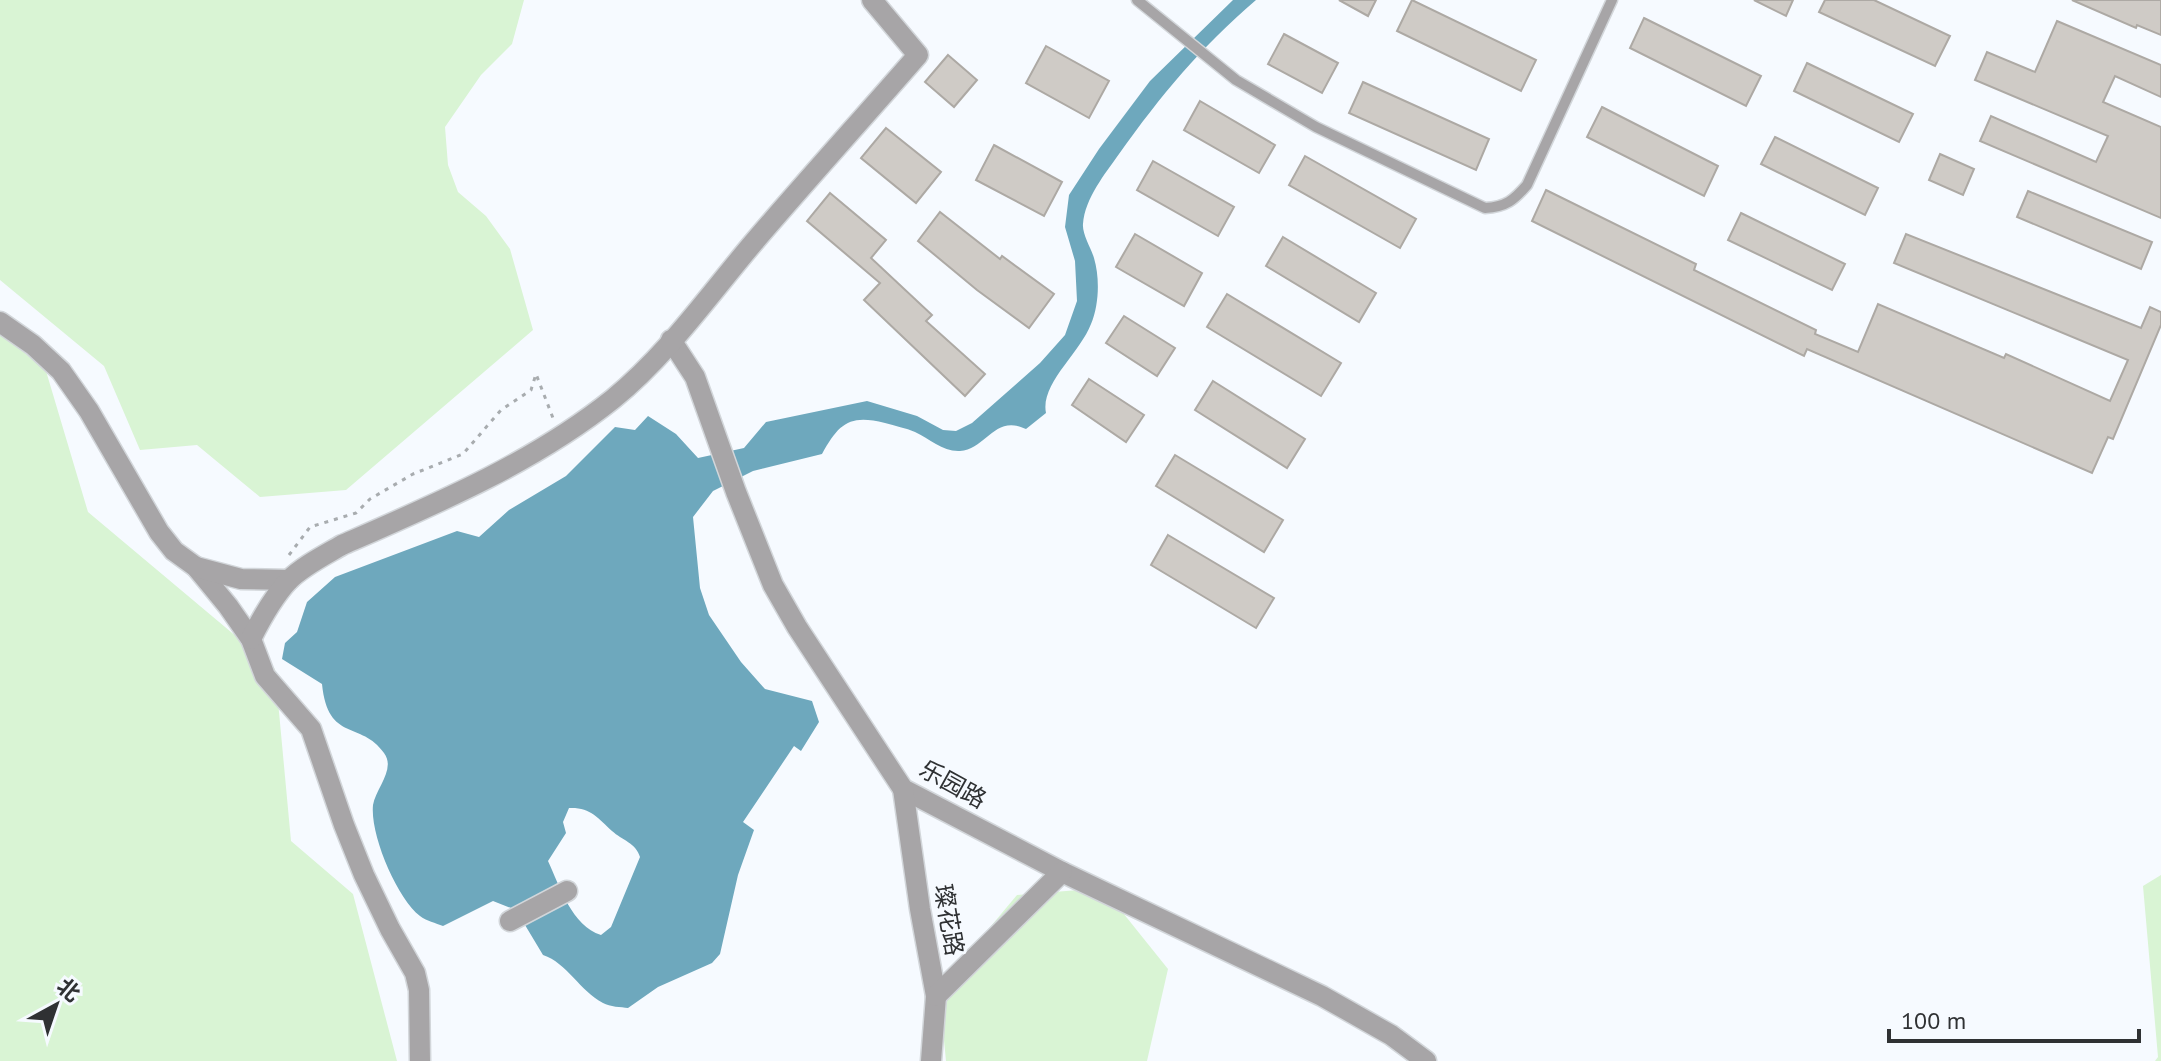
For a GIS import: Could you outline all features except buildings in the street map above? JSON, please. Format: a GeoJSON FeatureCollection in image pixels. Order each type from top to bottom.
{"type":"FeatureCollection","features":[{"type":"Feature","properties":{"kind":"street"},"geometry":{"type":"LineString","coordinates":[[251,639],[289,580],[342,545],[485,480],[611,400],[652,365],[918,55],[872,0]]}},
{"type":"Feature","properties":{"kind":"street"},"geometry":{"type":"LineString","coordinates":[[0,322],[33,345],[61,371],[89,411],[159,532],[174,551],[196,567],[251,639],[265,676],[311,729],[364,875],[415,973],[419,990],[420,1061]]}},
{"type":"Feature","properties":{"kind":"street","name":"乐园路"},"geometry":{"type":"LineString","coordinates":[[671,340],[695,377],[773,585],[903,789],[1062,872],[1322,996],[1391,1035],[1426,1061]]}},
{"type":"Feature","properties":{"kind":"street"},"geometry":{"type":"LineString","coordinates":[[196,567],[241,579],[289,580]]}},
{"type":"Feature","properties":{"kind":"street","name":"璨花路"},"geometry":{"type":"LineString","coordinates":[[903,789],[936,996],[931,1061]]}},
{"type":"Feature","properties":{"kind":"street"},"geometry":{"type":"LineString","coordinates":[[936,996],[1062,872]]}},
{"type":"Feature","properties":{"kind":"street"},"geometry":{"type":"LineString","coordinates":[[510,921],[567,891]]}},
{"type":"Feature","properties":{"kind":"lane"},"geometry":{"type":"LineString","coordinates":[[1137,0],[1236,80],[1316,127],[1485,208],[1503,207],[1527,185],[1612,0]]}},
{"type":"Feature","properties":{"kind":"path"},"geometry":{"type":"LineString","coordinates":[[289,580],[284,560],[310,527],[356,513],[370,499],[413,474],[463,454],[501,410],[531,390],[536,374],[559,435]]}},
{"type":"Feature","properties":{"kind":"green space"},"geometry":{"type":"Polygon","coordinates":[[[0,0],[524,0],[512,44],[481,75],[445,127],[448,165],[458,192],[486,216],[510,249],[533,330],[346,490],[260,497],[197,445],[140,450],[104,366],[0,280],[0,0]]]}},
{"type":"Feature","properties":{"kind":"green space"},"geometry":{"type":"Polygon","coordinates":[[[0,332],[46,371],[88,512],[275,669],[291,841],[353,894],[397,1061],[0,1061],[0,332]]]}},
{"type":"Feature","properties":{"kind":"green space"},"geometry":{"type":"Polygon","coordinates":[[[2161,875],[2161,1061],[2155,1061],[2158,1057],[2143,886],[2161,875]]]}},
{"type":"Feature","properties":{"kind":"green space"},"geometry":{"type":"Polygon","coordinates":[[[1103,888],[1168,969],[1147,1061],[946,1061],[939,988],[1017,895],[1103,888]]]}},
{"type":"Feature","properties":{"kind":"water"},"geometry":{"type":"Polygon","coordinates":[[[1233,0],[1256,0],[1199,54],[1166,92],[1092,196],[1083,228],[1096,266],[1096,308],[1086,335],[1049,391],[1046,413],[1026,429],[1006,426],[977,445],[960,451],[942,447],[904,428],[873,420],[854,421],[840,428],[822,454],[753,471],[713,491],[693,517],[700,588],[709,615],[741,662],[765,689],[812,701],[819,722],[801,751],[794,746],[743,822],[754,830],[738,875],[720,954],[712,963],[658,987],[628,1008],[616,1007],[595,998],[559,964],[543,955],[516,910],[493,901],[443,926],[420,916],[394,881],[376,832],[373,805],[387,772],[384,753],[375,743],[338,723],[325,703],[322,684],[282,659],[285,643],[297,632],[307,602],[335,577],[457,531],[479,537],[509,510],[566,476],[615,427],[635,430],[648,416],[676,434],[698,458],[744,448],[766,422],[867,401],[917,416],[943,430],[956,431],[972,423],[1040,363],[1065,335],[1077,301],[1075,261],[1065,227],[1069,195],[1150,81],[1233,0]],[[569,808],[563,822],[566,833],[548,861],[575,914],[582,923],[601,935],[611,927],[640,857],[632,845],[598,818],[569,808]]]}}]}
